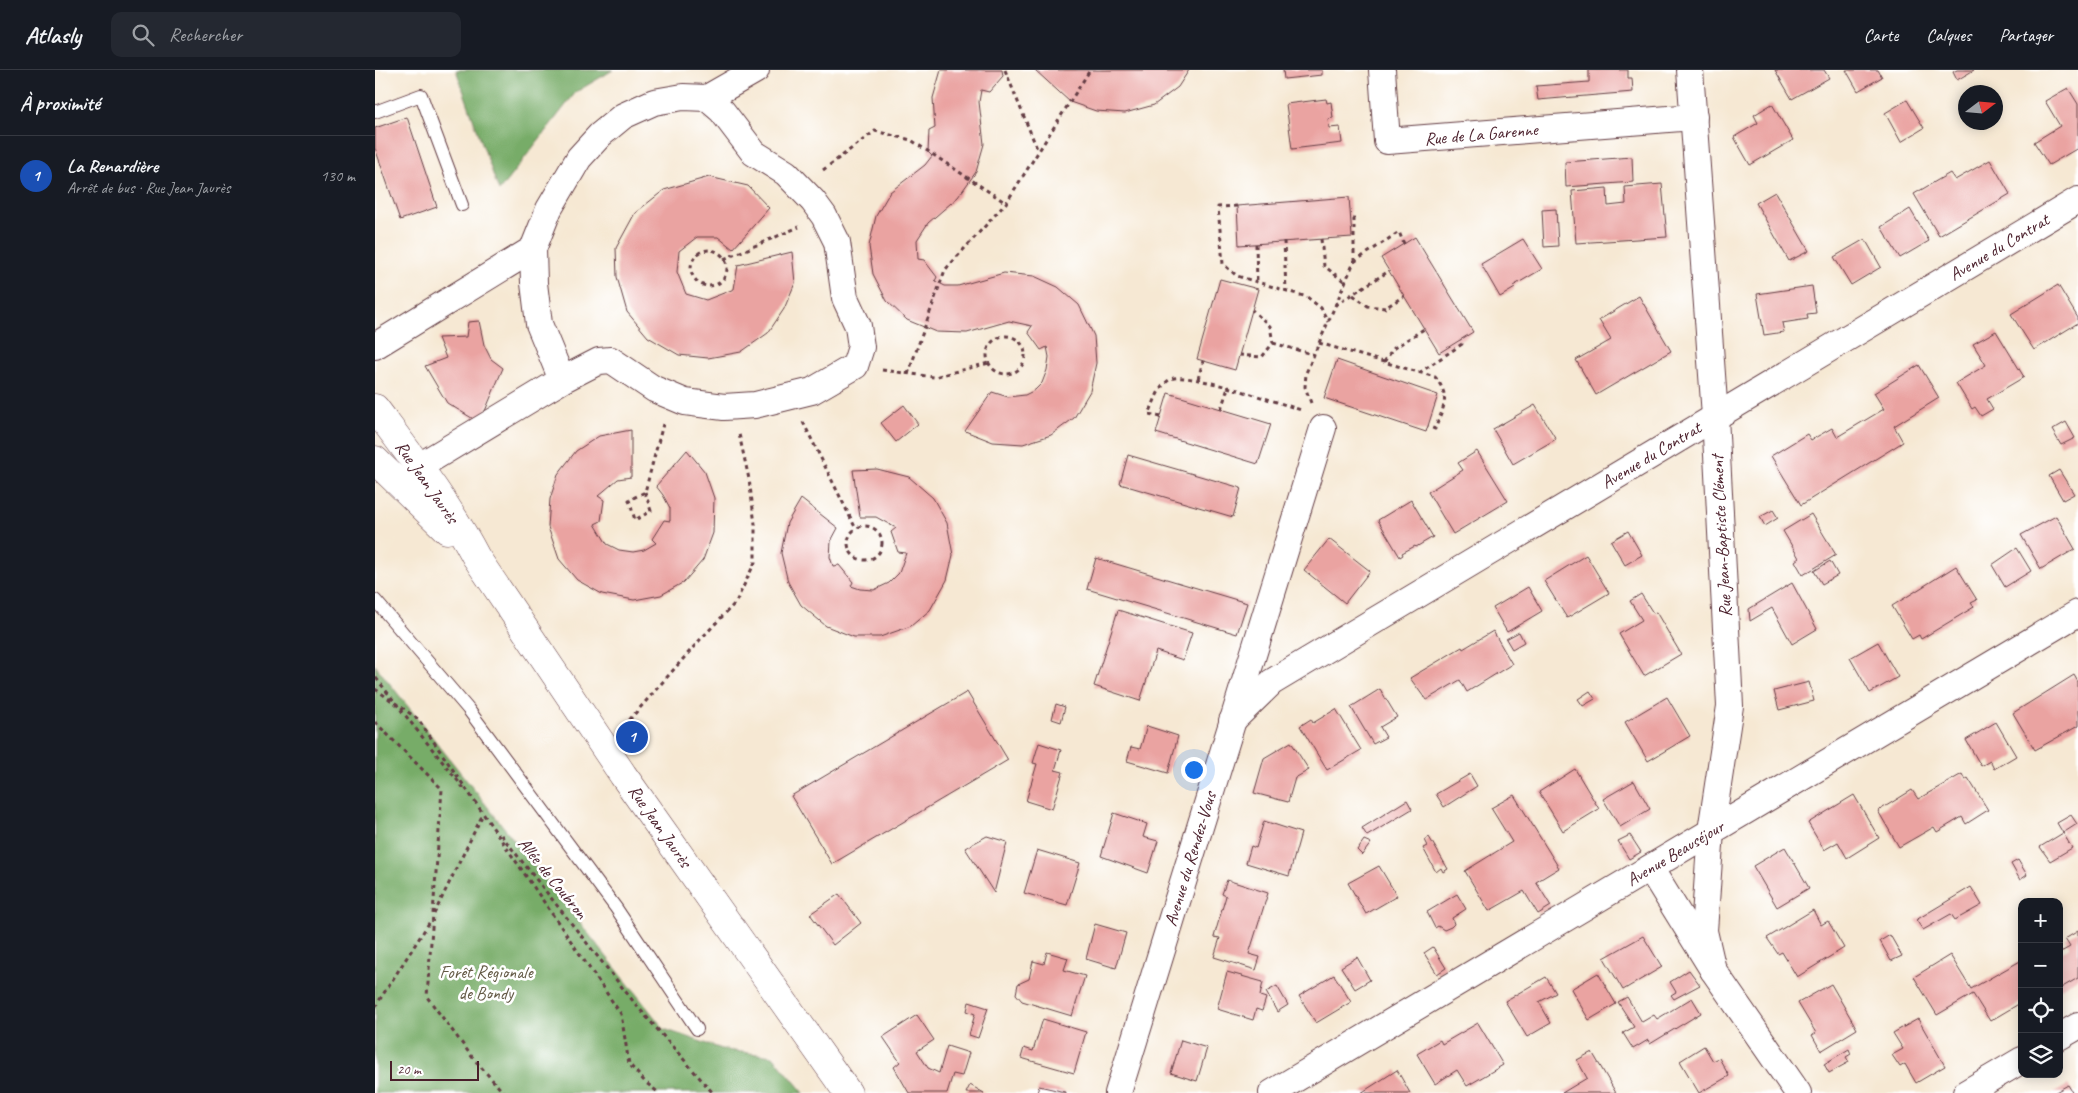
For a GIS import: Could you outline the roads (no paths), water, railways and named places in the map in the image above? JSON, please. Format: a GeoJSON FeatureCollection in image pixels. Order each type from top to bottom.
{"type":"FeatureCollection","features":[{"type":"Feature","properties":{"kind":"street"},"geometry":{"type":"LineString","coordinates":[[562,380],[539,324],[533,249],[549,209],[579,158],[600,135],[623,116],[655,102],[683,97],[707,98],[756,70]]}},
{"type":"Feature","properties":{"kind":"street","name":"Rue de La Garenne"},"geometry":{"type":"LineString","coordinates":[[1382,70],[1387,141],[1694,117]]}},
{"type":"Feature","properties":{"kind":"street","name":"Rue Jean-Baptiste Clément"},"geometry":{"type":"LineString","coordinates":[[1690,70],[1715,416],[1730,706],[1711,831],[1704,931],[1713,970]]}},
{"type":"Feature","properties":{"kind":"street"},"geometry":{"type":"LineString","coordinates":[[419,467],[562,380],[599,361],[611,360],[654,389],[671,397],[685,402],[724,407],[755,405],[812,391],[855,366],[861,346],[858,326],[845,298],[837,242],[824,216],[801,187],[786,173],[754,153],[723,111],[707,98]]}},
{"type":"Feature","properties":{"kind":"street","name":"Avenue du Contrat"},"geometry":{"type":"LineString","coordinates":[[1232,721],[1272,682],[2078,200]]}},
{"type":"Feature","properties":{"kind":"street"},"geometry":{"type":"LineString","coordinates":[[375,346],[533,249]]}},
{"type":"Feature","properties":{"kind":"street","name":"Rue Jean Jaurès"},"geometry":{"type":"LineString","coordinates":[[375,408],[419,467],[475,557],[605,747],[848,1093]]}},
{"type":"Feature","properties":{"kind":"street","name":"Avenue du Rendez-Vous"},"geometry":{"type":"LineString","coordinates":[[1118,1093],[1262,626],[1319,421]]}},
{"type":"Feature","properties":{"kind":"street","name":"Rue Jean Jaurès"},"geometry":{"type":"LineString","coordinates":[[378,464],[475,557]]}},
{"type":"Feature","properties":{"kind":"street","name":"Avenue Beauséjour"},"geometry":{"type":"LineString","coordinates":[[1272,1093],[2078,613]]}},
{"type":"Feature","properties":{"kind":"street","name":"Rue Jean-Baptiste Clément"},"geometry":{"type":"LineString","coordinates":[[1650,868],[1713,970],[1798,1093]]}},
{"type":"Feature","properties":{"kind":"street"},"geometry":{"type":"LineString","coordinates":[[2063,1035],[2078,1026]]}},
{"type":"Feature","properties":{"kind":"street"},"geometry":{"type":"LineString","coordinates":[[1965,1093],[2018,1062]]}},
{"type":"Feature","properties":{"kind":"lane"},"geometry":{"type":"LineString","coordinates":[[375,112],[421,95],[462,204]]}},
{"type":"Feature","properties":{"kind":"lane"},"geometry":{"type":"LineString","coordinates":[[378,464],[419,467]]}},
{"type":"Feature","properties":{"kind":"lane"},"geometry":{"type":"LineString","coordinates":[[375,600],[468,709],[616,908],[697,1029]]}},
{"type":"Feature","properties":{"kind":"place","name":"La Renardière"},"geometry":{"type":"Point","coordinates":[632,737]}},
{"type":"Feature","properties":{"kind":"park label","name":"Forêt Régionale de Bondy"},"geometry":{"type":"Point","coordinates":[486,982]}}]}
